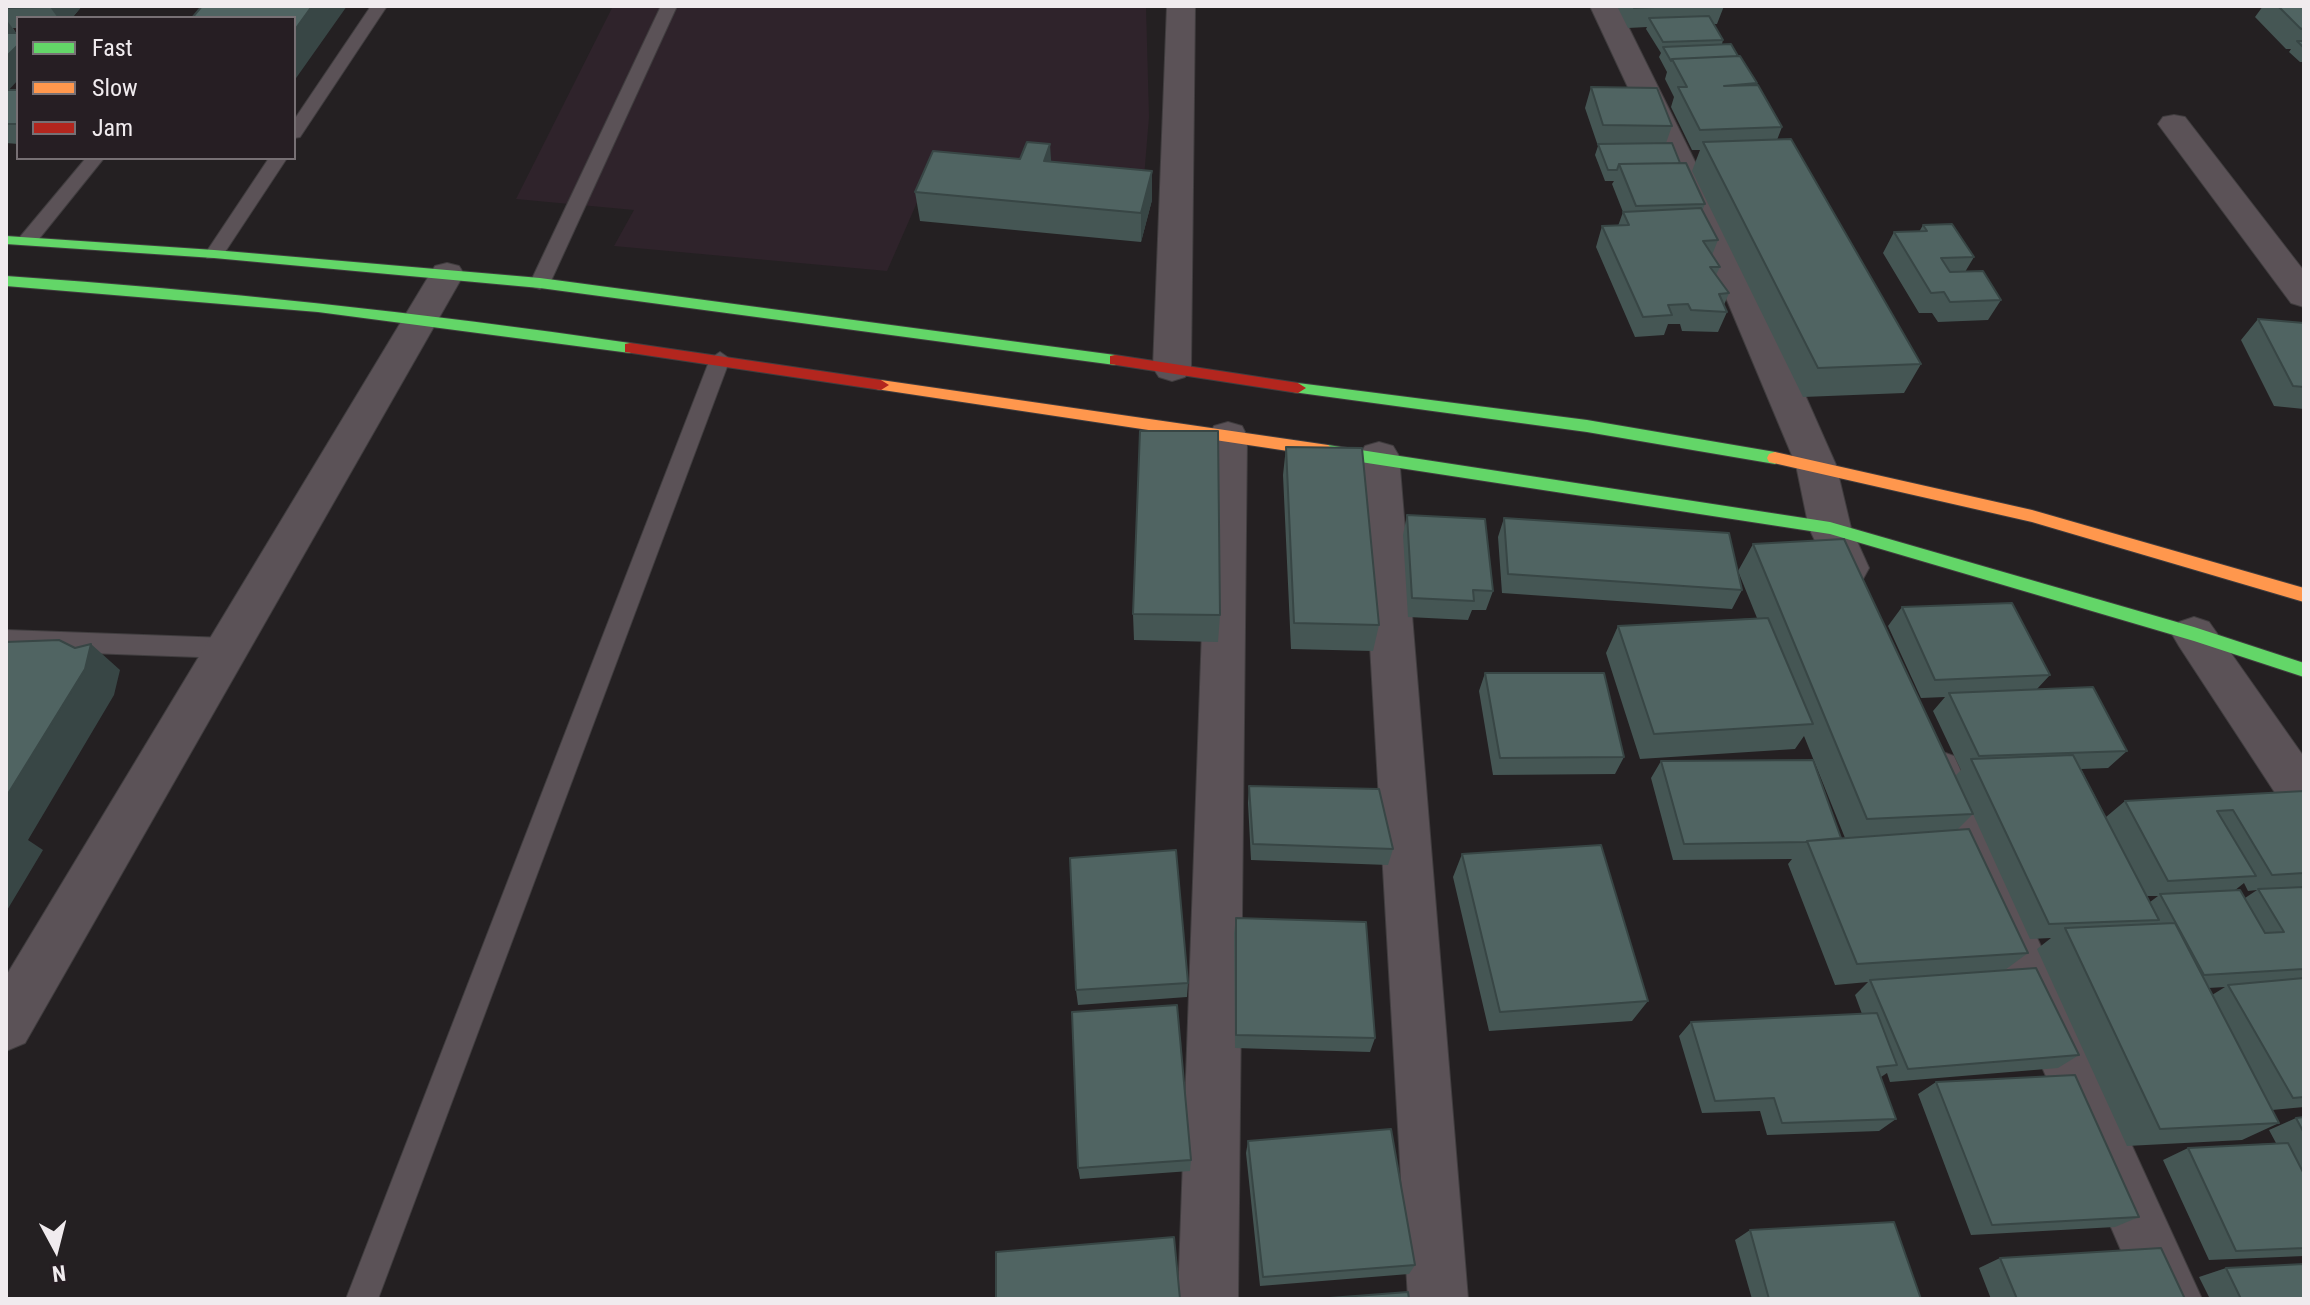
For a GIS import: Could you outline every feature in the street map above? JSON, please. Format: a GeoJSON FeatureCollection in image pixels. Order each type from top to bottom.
{"type":"FeatureCollection","features":[{"type":"Feature","properties":{"kind":"main road"},"geometry":{"type":"LineString","coordinates":[[6,240],[214,254],[540,283],[1172,368],[1369,400],[1587,426],[1816,465],[2032,516],[2304,595]]}},
{"type":"Feature","properties":{"kind":"main road"},"geometry":{"type":"LineString","coordinates":[[6,281],[125,288],[419,317],[1379,456],[1830,528],[2194,634],[2304,670]]}},
{"type":"Feature","properties":{"kind":"street"},"geometry":{"type":"LineString","coordinates":[[1172,368],[1181,6]]}},
{"type":"Feature","properties":{"kind":"street"},"geometry":{"type":"LineString","coordinates":[[1604,6],[1742,293],[1816,465],[1830,528],[1868,615]]}},
{"type":"Feature","properties":{"kind":"street"},"geometry":{"type":"LineString","coordinates":[[2174,124],[2304,295]]}},
{"type":"Feature","properties":{"kind":"street"},"geometry":{"type":"LineString","coordinates":[[6,1025],[447,274]]}},
{"type":"Feature","properties":{"kind":"street"},"geometry":{"type":"LineString","coordinates":[[1208,1299],[1228,436]]}},
{"type":"Feature","properties":{"kind":"street"},"geometry":{"type":"LineString","coordinates":[[1379,456],[1438,1299]]}},
{"type":"Feature","properties":{"kind":"street"},"geometry":{"type":"LineString","coordinates":[[2194,634],[2304,796]]}},
{"type":"Feature","properties":{"kind":"street"},"geometry":{"type":"LineString","coordinates":[[1919,730],[2172,1299]]}},
{"type":"Feature","properties":{"kind":"lane"},"geometry":{"type":"LineString","coordinates":[[296,130],[379,6]]}},
{"type":"Feature","properties":{"kind":"lane"},"geometry":{"type":"LineString","coordinates":[[540,283],[669,6]]}},
{"type":"Feature","properties":{"kind":"lane"},"geometry":{"type":"LineString","coordinates":[[27,241],[93,160]]}},
{"type":"Feature","properties":{"kind":"lane"},"geometry":{"type":"LineString","coordinates":[[214,254],[277,160]]}},
{"type":"Feature","properties":{"kind":"lane"},"geometry":{"type":"LineString","coordinates":[[362,1299],[720,359]]}},
{"type":"Feature","properties":{"kind":"lane"},"geometry":{"type":"LineString","coordinates":[[6,640],[226,648]]}},
{"type":"Feature","properties":{"kind":"shaded area"},"geometry":{"type":"Polygon","coordinates":[[[613,6],[1146,6],[1149,117],[1143,190],[929,175],[887,271],[614,246],[634,210],[516,199],[613,6]]]}},
{"type":"Feature","properties":{"kind":"building"},"geometry":{"type":"Polygon","coordinates":[[[6,6],[51,6],[6,8],[6,6]]]}},
{"type":"Feature","properties":{"kind":"building"},"geometry":{"type":"Polygon","coordinates":[[[202,6],[312,6],[296,28],[296,16],[194,16],[202,6]]]}},
{"type":"Feature","properties":{"kind":"building"},"geometry":{"type":"Polygon","coordinates":[[[1633,6],[1676,6],[1634,8],[1633,6]]]}},
{"type":"Feature","properties":{"kind":"building"},"geometry":{"type":"Polygon","coordinates":[[[2278,6],[2304,6],[2304,28],[2301,29],[2278,6]]]}},
{"type":"Feature","properties":{"kind":"building"},"geometry":{"type":"Polygon","coordinates":[[[1709,16],[1723,40],[1663,42],[1649,18],[1709,16]]]}},
{"type":"Feature","properties":{"kind":"building"},"geometry":{"type":"Polygon","coordinates":[[[6,33],[16,33],[16,47],[6,57],[6,33]]]}},
{"type":"Feature","properties":{"kind":"building"},"geometry":{"type":"Polygon","coordinates":[[[1731,44],[1738,56],[1671,61],[1663,47],[1731,44]]]}},
{"type":"Feature","properties":{"kind":"building"},"geometry":{"type":"Polygon","coordinates":[[[1740,56],[1757,83],[1724,86],[1758,85],[1782,127],[1700,130],[1678,87],[1687,87],[1672,59],[1740,56]]]}},
{"type":"Feature","properties":{"kind":"building"},"geometry":{"type":"Polygon","coordinates":[[[1591,87],[1657,88],[1672,126],[1603,125],[1591,87]]]}},
{"type":"Feature","properties":{"kind":"building"},"geometry":{"type":"Polygon","coordinates":[[[6,90],[16,90],[16,124],[6,124],[6,90]]]}},
{"type":"Feature","properties":{"kind":"building"},"geometry":{"type":"Polygon","coordinates":[[[1791,139],[1921,364],[1818,368],[1703,142],[1791,139]]]}},
{"type":"Feature","properties":{"kind":"building"},"geometry":{"type":"Polygon","coordinates":[[[1027,142],[1050,144],[1044,161],[1152,171],[1141,213],[915,192],[933,151],[1020,159],[1027,142]]]}},
{"type":"Feature","properties":{"kind":"building"},"geometry":{"type":"Polygon","coordinates":[[[1672,143],[1680,163],[1619,164],[1617,170],[1608,170],[1598,144],[1672,143]]]}},
{"type":"Feature","properties":{"kind":"building"},"geometry":{"type":"Polygon","coordinates":[[[1686,163],[1705,204],[1636,206],[1619,164],[1686,163]]]}},
{"type":"Feature","properties":{"kind":"building"},"geometry":{"type":"Polygon","coordinates":[[[1701,208],[1718,240],[1703,241],[1720,267],[1710,267],[1729,293],[1719,294],[1727,312],[1691,310],[1688,304],[1668,305],[1672,315],[1643,317],[1602,226],[1629,225],[1623,212],[1701,208]]]}},
{"type":"Feature","properties":{"kind":"building"},"geometry":{"type":"Polygon","coordinates":[[[1952,224],[1974,257],[1941,258],[1950,272],[1983,271],[2001,300],[1950,302],[1944,292],[1931,293],[1894,232],[1927,231],[1923,225],[1952,224]]]}},
{"type":"Feature","properties":{"kind":"building"},"geometry":{"type":"Polygon","coordinates":[[[2258,319],[2304,323],[2304,387],[2293,386],[2258,319]]]}},
{"type":"Feature","properties":{"kind":"building"},"geometry":{"type":"Polygon","coordinates":[[[1140,431],[1218,431],[1220,615],[1133,614],[1140,431]]]}},
{"type":"Feature","properties":{"kind":"building"},"geometry":{"type":"Polygon","coordinates":[[[1286,447],[1362,448],[1379,625],[1294,623],[1286,447]]]}},
{"type":"Feature","properties":{"kind":"building"},"geometry":{"type":"Polygon","coordinates":[[[1407,515],[1485,519],[1493,591],[1473,590],[1474,601],[1412,598],[1407,515]]]}},
{"type":"Feature","properties":{"kind":"building"},"geometry":{"type":"Polygon","coordinates":[[[1504,518],[1729,533],[1742,590],[1508,574],[1504,518]]]}},
{"type":"Feature","properties":{"kind":"building"},"geometry":{"type":"Polygon","coordinates":[[[1844,539],[1973,814],[1867,819],[1753,544],[1844,539]]]}},
{"type":"Feature","properties":{"kind":"building"},"geometry":{"type":"Polygon","coordinates":[[[2012,603],[2050,675],[1935,680],[1902,607],[2012,603]]]}},
{"type":"Feature","properties":{"kind":"building"},"geometry":{"type":"Polygon","coordinates":[[[1768,618],[1813,724],[1654,734],[1618,626],[1768,618]]]}},
{"type":"Feature","properties":{"kind":"building"},"geometry":{"type":"Polygon","coordinates":[[[59,640],[75,648],[91,644],[85,669],[6,797],[6,642],[59,640]]]}},
{"type":"Feature","properties":{"kind":"building"},"geometry":{"type":"Polygon","coordinates":[[[1485,673],[1604,673],[1624,757],[1500,758],[1485,673]]]}},
{"type":"Feature","properties":{"kind":"building"},"geometry":{"type":"Polygon","coordinates":[[[2093,687],[2127,751],[1979,756],[1949,693],[2093,687]]]}},
{"type":"Feature","properties":{"kind":"building"},"geometry":{"type":"Polygon","coordinates":[[[2073,755],[2159,920],[2049,924],[1971,759],[2073,755]]]}},
{"type":"Feature","properties":{"kind":"building"},"geometry":{"type":"Polygon","coordinates":[[[1813,760],[1841,838],[1806,842],[1684,844],[1661,761],[1813,760]]]}},
{"type":"Feature","properties":{"kind":"building"},"geometry":{"type":"Polygon","coordinates":[[[1249,786],[1379,789],[1393,849],[1253,844],[1249,786]]]}},
{"type":"Feature","properties":{"kind":"building"},"geometry":{"type":"Polygon","coordinates":[[[2304,791],[2304,873],[2272,875],[2233,810],[2217,811],[2256,876],[2168,881],[2125,801],[2304,791]]]}},
{"type":"Feature","properties":{"kind":"building"},"geometry":{"type":"Polygon","coordinates":[[[1969,829],[2028,953],[1857,964],[1807,841],[1969,829]]]}},
{"type":"Feature","properties":{"kind":"building"},"geometry":{"type":"Polygon","coordinates":[[[1601,845],[1648,1001],[1500,1012],[1462,854],[1601,845]]]}},
{"type":"Feature","properties":{"kind":"building"},"geometry":{"type":"Polygon","coordinates":[[[1176,850],[1188,983],[1076,990],[1070,858],[1176,850]]]}},
{"type":"Feature","properties":{"kind":"building"},"geometry":{"type":"Polygon","coordinates":[[[2304,887],[2304,969],[2204,975],[2160,894],[2240,890],[2265,933],[2284,932],[2258,889],[2304,887]]]}},
{"type":"Feature","properties":{"kind":"building"},"geometry":{"type":"Polygon","coordinates":[[[1236,918],[1366,922],[1375,1038],[1236,1035],[1236,918]]]}},
{"type":"Feature","properties":{"kind":"building"},"geometry":{"type":"Polygon","coordinates":[[[2175,923],[2279,1123],[2160,1129],[2065,928],[2175,923]]]}},
{"type":"Feature","properties":{"kind":"building"},"geometry":{"type":"Polygon","coordinates":[[[2036,968],[2079,1055],[1908,1069],[1870,980],[2036,968]]]}},
{"type":"Feature","properties":{"kind":"building"},"geometry":{"type":"Polygon","coordinates":[[[2304,978],[2304,1097],[2293,1098],[2228,985],[2304,978]]]}},
{"type":"Feature","properties":{"kind":"building"},"geometry":{"type":"Polygon","coordinates":[[[1177,1005],[1191,1160],[1078,1168],[1072,1012],[1177,1005]]]}},
{"type":"Feature","properties":{"kind":"building"},"geometry":{"type":"Polygon","coordinates":[[[1877,1013],[1897,1065],[1877,1067],[1896,1119],[1782,1123],[1774,1098],[1715,1101],[1691,1022],[1877,1013]]]}},
{"type":"Feature","properties":{"kind":"building"},"geometry":{"type":"Polygon","coordinates":[[[2075,1075],[2139,1217],[1992,1225],[1936,1082],[2075,1075]]]}},
{"type":"Feature","properties":{"kind":"building"},"geometry":{"type":"Polygon","coordinates":[[[2304,1117],[2304,1133],[2296,1118],[2304,1117]]]}},
{"type":"Feature","properties":{"kind":"building"},"geometry":{"type":"Polygon","coordinates":[[[1391,1129],[1415,1265],[1263,1277],[1248,1141],[1391,1129]]]}},
{"type":"Feature","properties":{"kind":"building"},"geometry":{"type":"Polygon","coordinates":[[[2288,1143],[2304,1174],[2304,1248],[2236,1251],[2188,1148],[2288,1143]]]}},
{"type":"Feature","properties":{"kind":"building"},"geometry":{"type":"Polygon","coordinates":[[[1894,1222],[1921,1299],[1769,1299],[1750,1230],[1894,1222]]]}},
{"type":"Feature","properties":{"kind":"building"},"geometry":{"type":"Polygon","coordinates":[[[1174,1237],[1180,1299],[996,1299],[996,1252],[1174,1237]]]}},
{"type":"Feature","properties":{"kind":"building"},"geometry":{"type":"Polygon","coordinates":[[[2161,1248],[2185,1299],[2017,1299],[2000,1258],[2161,1248]]]}},
{"type":"Feature","properties":{"kind":"building"},"geometry":{"type":"Polygon","coordinates":[[[2304,1264],[2304,1299],[2241,1299],[2226,1268],[2304,1264]]]}},
{"type":"Feature","properties":{"kind":"building"},"geometry":{"type":"Polygon","coordinates":[[[1408,1292],[1409,1299],[1316,1299],[1408,1292]]]}},
{"type":"Feature","properties":{"kind":"traffic: fast"},"geometry":{"type":"LineString","coordinates":[[6,240],[214,254],[540,283],[1115,360]]}},
{"type":"Feature","properties":{"kind":"traffic: fast"},"geometry":{"type":"LineString","coordinates":[[6,281],[318,307],[630,348]]}},
{"type":"Feature","properties":{"kind":"traffic: fast"},"geometry":{"type":"LineString","coordinates":[[1298,388],[1587,426],[1775,458]]}},
{"type":"Feature","properties":{"kind":"traffic: fast"},"geometry":{"type":"LineString","coordinates":[[1328,451],[1830,528],[2194,634],[2304,670]]}},
{"type":"Feature","properties":{"kind":"traffic: slow"},"geometry":{"type":"LineString","coordinates":[[881,385],[1328,451]]}},
{"type":"Feature","properties":{"kind":"traffic: slow"},"geometry":{"type":"LineString","coordinates":[[1775,458],[2032,516],[2304,595]]}},
{"type":"Feature","properties":{"kind":"traffic: jam"},"geometry":{"type":"LineString","coordinates":[[630,348],[881,385]]}},
{"type":"Feature","properties":{"kind":"traffic: jam"},"geometry":{"type":"LineString","coordinates":[[1115,360],[1298,388]]}}]}
